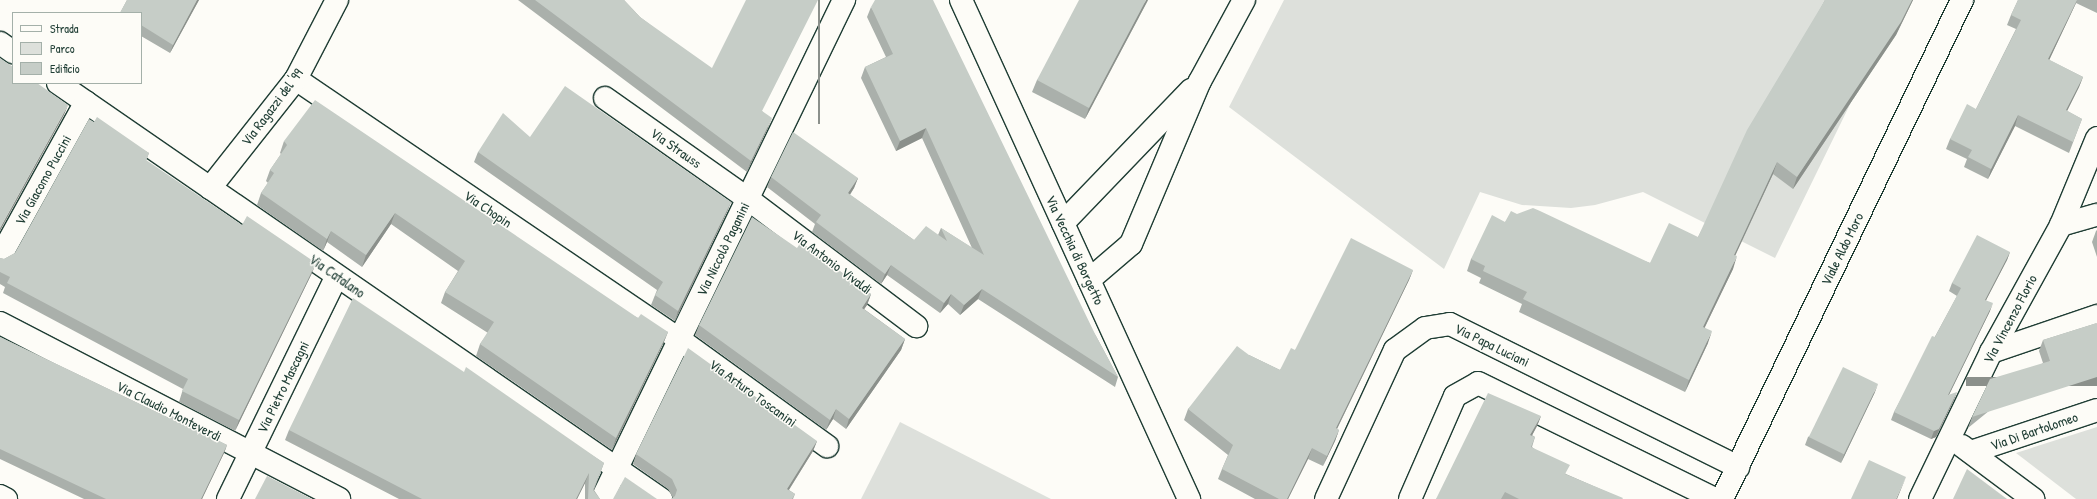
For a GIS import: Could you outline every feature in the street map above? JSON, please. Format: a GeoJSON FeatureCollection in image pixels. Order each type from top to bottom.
{"type":"FeatureCollection","features":[{"type":"Feature","properties":{"kind":"street","name":"Via Ragazzi del '99"},"geometry":{"type":"LineString","coordinates":[[210,188],[296,79],[337,0]]}},
{"type":"Feature","properties":{"kind":"street","name":"Via Niccolò Paganini"},"geometry":{"type":"LineString","coordinates":[[602,499],[844,0]]}},
{"type":"Feature","properties":{"kind":"street","name":"Via Vecchia di Borgetto"},"geometry":{"type":"LineString","coordinates":[[961,0],[1189,499]]}},
{"type":"Feature","properties":{"kind":"street"},"geometry":{"type":"LineString","coordinates":[[1089,280],[1131,244],[1200,81],[1244,0]]}},
{"type":"Feature","properties":{"kind":"street","name":"Viale Aldo Moro"},"geometry":{"type":"LineString","coordinates":[[1722,499],[1962,0]]}},
{"type":"Feature","properties":{"kind":"street"},"geometry":{"type":"LineString","coordinates":[[0,43],[12,51]]}},
{"type":"Feature","properties":{"kind":"street","name":"Via Chopin"},"geometry":{"type":"LineString","coordinates":[[296,79],[680,339]]}},
{"type":"Feature","properties":{"kind":"street"},"geometry":{"type":"LineString","coordinates":[[1063,223],[1200,81]]}},
{"type":"Feature","properties":{"kind":"street","name":"Via Catalano"},"geometry":{"type":"LineString","coordinates":[[59,84],[661,499]]}},
{"type":"Feature","properties":{"kind":"street","name":"Via Strauss"},"geometry":{"type":"LineString","coordinates":[[605,98],[748,199]]}},
{"type":"Feature","properties":{"kind":"street","name":"Via Giacomo Puccini"},"geometry":{"type":"LineString","coordinates":[[0,257],[86,102]]}},
{"type":"Feature","properties":{"kind":"street","name":"Via Vincenzo Florio"},"geometry":{"type":"LineString","coordinates":[[1920,499],[1991,352],[2061,225],[2097,138]]}},
{"type":"Feature","properties":{"kind":"street","name":"Via Antonio Vivaldi"},"geometry":{"type":"LineString","coordinates":[[748,199],[916,326]]}},
{"type":"Feature","properties":{"kind":"street"},"geometry":{"type":"LineString","coordinates":[[2061,225],[2097,216]]}},
{"type":"Feature","properties":{"kind":"street","name":"Via Pietro Mascagni"},"geometry":{"type":"LineString","coordinates":[[228,499],[337,276]]}},
{"type":"Feature","properties":{"kind":"street"},"geometry":{"type":"LineString","coordinates":[[1991,352],[2097,316]]}},
{"type":"Feature","properties":{"kind":"street","name":"Via Claudio Monteverdi"},"geometry":{"type":"LineString","coordinates":[[0,323],[339,499]]}},
{"type":"Feature","properties":{"kind":"street","name":"Via Papa Luciani"},"geometry":{"type":"LineString","coordinates":[[1326,499],[1395,350],[1425,328],[1450,324],[1738,466]]}},
{"type":"Feature","properties":{"kind":"street","name":"Via Arturo Toscanini"},"geometry":{"type":"LineString","coordinates":[[680,339],[827,446]]}},
{"type":"Feature","properties":{"kind":"street"},"geometry":{"type":"LineString","coordinates":[[1410,499],[1455,396],[1478,383],[1715,499]]}},
{"type":"Feature","properties":{"kind":"street","name":"Via Di Bartolomeo"},"geometry":{"type":"LineString","coordinates":[[1971,452],[2097,410]]}},
{"type":"Feature","properties":{"kind":"street"},"geometry":{"type":"LineString","coordinates":[[1950,438],[2033,499]]}},
{"type":"Feature","properties":{"kind":"street"},"geometry":{"type":"LineString","coordinates":[[0,496],[6,499]]}},
{"type":"Feature","properties":{"kind":"green space"},"geometry":{"type":"Polygon","coordinates":[[[1284,0],[1901,0],[1775,258],[1643,192],[1595,205],[1571,208],[1522,205],[1480,192],[1444,269],[1229,107],[1284,0]]]}},
{"type":"Feature","properties":{"kind":"green space"},"geometry":{"type":"Polygon","coordinates":[[[900,422],[1051,499],[861,499],[900,422]]]}},
{"type":"Feature","properties":{"kind":"green space"},"geometry":{"type":"Polygon","coordinates":[[[2097,427],[2097,499],[2076,499],[2016,453],[2097,427]]]}},
{"type":"Feature","properties":{"kind":"building"},"geometry":{"type":"Polygon","coordinates":[[[127,0],[197,0],[173,45],[142,26],[142,12],[121,12],[127,0]]]}},
{"type":"Feature","properties":{"kind":"building"},"geometry":{"type":"Polygon","coordinates":[[[535,0],[624,0],[640,17],[712,68],[746,0],[818,0],[762,111],[772,118],[751,161],[535,0]]]}},
{"type":"Feature","properties":{"kind":"building"},"geometry":{"type":"Polygon","coordinates":[[[875,0],[933,0],[1096,336],[1118,377],[982,289],[964,305],[951,294],[944,303],[891,265],[885,274],[816,222],[821,215],[771,177],[793,132],[858,178],[848,193],[914,240],[926,226],[947,241],[941,228],[984,255],[926,128],[900,141],[865,67],[893,54],[871,7],[875,0]]]}},
{"type":"Feature","properties":{"kind":"building"},"geometry":{"type":"Polygon","coordinates":[[[1079,0],[1146,0],[1089,108],[1037,80],[1079,0]]]}},
{"type":"Feature","properties":{"kind":"building"},"geometry":{"type":"Polygon","coordinates":[[[1825,0],[1912,0],[1901,22],[1797,177],[1777,162],[1734,255],[1737,256],[1703,327],[1712,331],[1689,380],[1523,299],[1527,292],[1483,271],[1485,266],[1471,259],[1492,215],[1505,222],[1511,211],[1517,214],[1533,208],[1650,263],[1669,223],[1698,237],[1747,130],[1825,0]]]}},
{"type":"Feature","properties":{"kind":"building"},"geometry":{"type":"Polygon","coordinates":[[[2018,0],[2077,0],[2048,59],[2083,77],[2066,110],[2082,119],[2073,142],[2018,115],[1991,169],[1968,157],[1972,150],[1950,139],[1967,104],[1976,109],[2021,20],[2011,15],[2018,0]]]}},
{"type":"Feature","properties":{"kind":"building"},"geometry":{"type":"Polygon","coordinates":[[[0,58],[12,66],[12,84],[38,84],[68,105],[0,228],[0,58]]]}},
{"type":"Feature","properties":{"kind":"building"},"geometry":{"type":"Polygon","coordinates":[[[565,86],[731,202],[678,311],[655,295],[663,282],[478,152],[503,113],[530,137],[565,86]]]}},
{"type":"Feature","properties":{"kind":"building"},"geometry":{"type":"Polygon","coordinates":[[[315,100],[638,318],[641,314],[668,332],[616,438],[480,344],[494,322],[445,292],[465,261],[395,213],[366,255],[331,231],[327,239],[261,193],[274,173],[270,170],[287,145],[284,141],[315,100]]]}},
{"type":"Feature","properties":{"kind":"building"},"geometry":{"type":"Polygon","coordinates":[[[97,117],[149,153],[146,160],[242,225],[247,216],[316,263],[239,420],[182,391],[188,379],[7,283],[10,277],[0,272],[0,258],[4,259],[15,253],[89,119],[94,122],[97,117]]]}},
{"type":"Feature","properties":{"kind":"building"},"geometry":{"type":"Polygon","coordinates":[[[752,217],[797,248],[801,242],[871,294],[862,308],[905,339],[849,419],[836,409],[830,420],[699,325],[752,217]]]}},
{"type":"Feature","properties":{"kind":"building"},"geometry":{"type":"Polygon","coordinates":[[[1977,235],[2010,252],[1985,300],[1993,303],[1948,395],[1957,392],[1939,429],[1934,431],[1894,412],[1932,336],[1935,337],[1961,288],[1952,283],[1977,235]]]}},
{"type":"Feature","properties":{"kind":"building"},"geometry":{"type":"Polygon","coordinates":[[[1351,238],[1413,270],[1336,428],[1339,430],[1327,456],[1312,448],[1287,499],[1279,499],[1222,469],[1233,445],[1188,409],[1237,346],[1249,355],[1280,370],[1291,348],[1295,350],[1351,238]]]}},
{"type":"Feature","properties":{"kind":"building"},"geometry":{"type":"Polygon","coordinates":[[[353,298],[464,372],[466,367],[604,463],[593,490],[600,499],[588,499],[589,473],[576,499],[422,499],[289,430],[353,298]]]}},
{"type":"Feature","properties":{"kind":"building"},"geometry":{"type":"Polygon","coordinates":[[[2097,323],[2097,377],[1972,417],[1990,379],[2050,361],[2043,340],[2097,323]]]}},
{"type":"Feature","properties":{"kind":"building"},"geometry":{"type":"Polygon","coordinates":[[[0,337],[169,418],[170,415],[227,445],[201,499],[106,499],[0,449],[0,337]]]}},
{"type":"Feature","properties":{"kind":"building"},"geometry":{"type":"Polygon","coordinates":[[[688,348],[817,441],[787,489],[795,494],[792,499],[671,499],[675,496],[677,490],[672,479],[636,454],[688,348]]]}},
{"type":"Feature","properties":{"kind":"building"},"geometry":{"type":"Polygon","coordinates":[[[1843,367],[1878,384],[1844,454],[1809,437],[1843,367]]]}},
{"type":"Feature","properties":{"kind":"building"},"geometry":{"type":"Polygon","coordinates":[[[1488,393],[1541,416],[1530,435],[1535,437],[1531,447],[1570,465],[1565,474],[1623,498],[1519,499],[1505,492],[1501,499],[1436,499],[1488,393]]]}},
{"type":"Feature","properties":{"kind":"building"},"geometry":{"type":"Polygon","coordinates":[[[1869,460],[1906,477],[1896,499],[1851,499],[1869,460]]]}},
{"type":"Feature","properties":{"kind":"building"},"geometry":{"type":"Polygon","coordinates":[[[1967,469],[2007,499],[1953,499],[1967,469]]]}},
{"type":"Feature","properties":{"kind":"building"},"geometry":{"type":"Polygon","coordinates":[[[267,476],[312,499],[255,499],[267,476]]]}},
{"type":"Feature","properties":{"kind":"building"},"geometry":{"type":"Polygon","coordinates":[[[625,477],[657,499],[613,499],[625,477]]]}}]}
